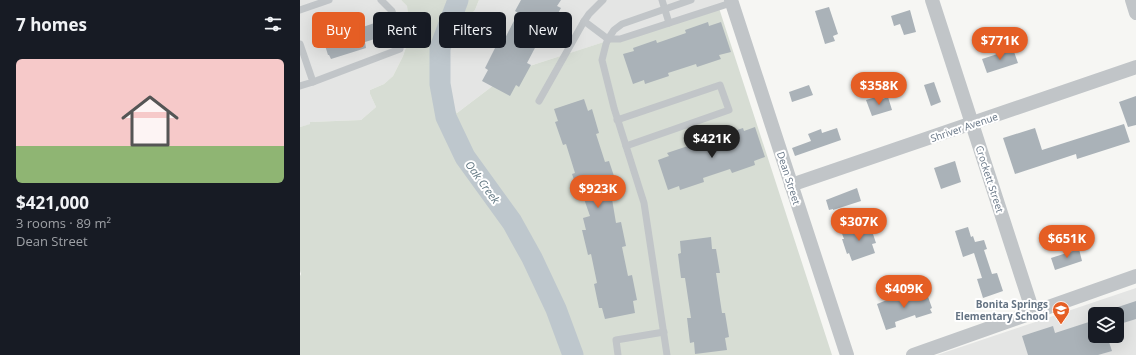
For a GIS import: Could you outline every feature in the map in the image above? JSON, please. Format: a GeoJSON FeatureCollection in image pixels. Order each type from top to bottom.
{"type":"FeatureCollection","features":[{"type":"Feature","properties":{"kind":"street","name":"Crockett Street"},"geometry":{"type":"LineString","coordinates":[[932,0],[1033,312]]}},
{"type":"Feature","properties":{"kind":"street"},"geometry":{"type":"LineString","coordinates":[[1132,0],[1136,13]]}},
{"type":"Feature","properties":{"kind":"street","name":"Dean Street"},"geometry":{"type":"LineString","coordinates":[[731,1],[848,355]]}},
{"type":"Feature","properties":{"kind":"street","name":"Shriver Avenue"},"geometry":{"type":"LineString","coordinates":[[791,185],[1136,67]]}},
{"type":"Feature","properties":{"kind":"street"},"geometry":{"type":"LineString","coordinates":[[913,355],[1136,276]]}},
{"type":"Feature","properties":{"kind":"lane"},"geometry":{"type":"LineString","coordinates":[[300,10],[329,0]]}},
{"type":"Feature","properties":{"kind":"lane"},"geometry":{"type":"LineString","coordinates":[[300,86],[400,49],[401,40],[392,11],[381,0]]}},
{"type":"Feature","properties":{"kind":"lane"},"geometry":{"type":"LineString","coordinates":[[539,101],[584,21],[602,0]]}},
{"type":"Feature","properties":{"kind":"lane"},"geometry":{"type":"LineString","coordinates":[[662,0],[669,23]]}},
{"type":"Feature","properties":{"kind":"lane"},"geometry":{"type":"LineString","coordinates":[[668,355],[644,203],[617,120],[602,60],[608,39],[614,30],[622,24],[691,0]]}},
{"type":"Feature","properties":{"kind":"lane"},"geometry":{"type":"LineString","coordinates":[[584,21],[608,39],[620,39],[731,1]]}},
{"type":"Feature","properties":{"kind":"lane"},"geometry":{"type":"LineString","coordinates":[[300,44],[312,82]]}},
{"type":"Feature","properties":{"kind":"lane"},"geometry":{"type":"LineString","coordinates":[[617,120],[720,85],[728,110],[626,146]]}},
{"type":"Feature","properties":{"kind":"lane"},"geometry":{"type":"LineString","coordinates":[[618,355],[616,340],[664,332]]}},
{"type":"Feature","properties":{"kind":"shaded area"},"geometry":{"type":"Polygon","coordinates":[[[300,0],[401,0],[407,6],[408,12],[373,12],[373,48],[406,48],[393,76],[384,84],[370,90],[370,94],[376,107],[361,120],[310,122],[311,124],[300,127],[300,0]]]}},
{"type":"Feature","properties":{"kind":"shaded area"},"geometry":{"type":"Polygon","coordinates":[[[401,0],[479,0],[473,12],[439,12],[439,48],[444,48],[439,67],[444,97],[457,113],[511,72],[718,5],[832,355],[300,355],[300,127],[310,124],[310,122],[361,120],[376,107],[370,94],[370,90],[384,84],[393,76],[406,48],[431,48],[431,12],[408,12],[407,6],[401,0]]]}},
{"type":"Feature","properties":{"kind":"shaded area"},"geometry":{"type":"Polygon","coordinates":[[[479,0],[734,0],[511,72],[457,113],[444,97],[439,67],[444,48],[506,48],[506,12],[473,12],[479,0]]]}},
{"type":"Feature","properties":{"kind":"shaded area","name":"Bonita Springs Elementary School"},"geometry":{"type":"Polygon","coordinates":[[[1136,288],[1136,355],[937,355],[1136,288]]]}},
{"type":"Feature","properties":{"kind":"building"},"geometry":{"type":"Polygon","coordinates":[[[521,0],[561,0],[557,6],[561,8],[559,12],[515,11],[521,0]]]}},
{"type":"Feature","properties":{"kind":"building"},"geometry":{"type":"Polygon","coordinates":[[[829,7],[838,34],[833,36],[835,41],[825,44],[815,11],[829,7]]]}},
{"type":"Feature","properties":{"kind":"building"},"geometry":{"type":"Polygon","coordinates":[[[910,10],[916,32],[904,35],[900,24],[894,26],[891,16],[910,10]]]}},
{"type":"Feature","properties":{"kind":"building"},"geometry":{"type":"Polygon","coordinates":[[[514,21],[514,48],[535,48],[527,63],[531,65],[519,87],[516,85],[510,96],[482,81],[488,70],[485,68],[495,48],[506,48],[506,36],[514,21]]]}},
{"type":"Feature","properties":{"kind":"building"},"geometry":{"type":"Polygon","coordinates":[[[708,22],[709,26],[721,22],[731,52],[719,55],[721,59],[697,67],[696,64],[668,73],[669,76],[645,84],[644,80],[633,84],[623,54],[634,51],[633,48],[656,40],[657,43],[686,33],[685,30],[708,22]]]}},
{"type":"Feature","properties":{"kind":"building"},"geometry":{"type":"Polygon","coordinates":[[[373,24],[373,40],[365,42],[365,26],[373,24]]]}},
{"type":"Feature","properties":{"kind":"building"},"geometry":{"type":"Polygon","coordinates":[[[365,42],[366,48],[331,59],[326,48],[365,48],[365,42]]]}},
{"type":"Feature","properties":{"kind":"building"},"geometry":{"type":"Polygon","coordinates":[[[1013,49],[1018,63],[987,73],[982,59],[1013,49]]]}},
{"type":"Feature","properties":{"kind":"building"},"geometry":{"type":"Polygon","coordinates":[[[934,82],[941,102],[931,106],[924,85],[934,82]]]}},
{"type":"Feature","properties":{"kind":"building"},"geometry":{"type":"Polygon","coordinates":[[[809,85],[813,95],[792,102],[789,92],[809,85]]]}},
{"type":"Feature","properties":{"kind":"building"},"geometry":{"type":"Polygon","coordinates":[[[879,96],[880,100],[888,97],[892,110],[872,116],[866,100],[879,96]]]}},
{"type":"Feature","properties":{"kind":"building"},"geometry":{"type":"Polygon","coordinates":[[[1136,96],[1136,125],[1128,127],[1119,102],[1136,96]]]}},
{"type":"Feature","properties":{"kind":"building"},"geometry":{"type":"Polygon","coordinates":[[[584,99],[588,111],[592,109],[599,133],[596,134],[605,162],[609,161],[617,185],[613,186],[617,197],[612,199],[616,223],[621,222],[626,246],[622,247],[628,276],[632,275],[637,300],[633,301],[635,313],[605,319],[602,308],[599,308],[594,284],[597,283],[591,254],[588,255],[582,230],[586,230],[583,218],[590,216],[583,196],[580,197],[572,174],[575,173],[566,144],[563,145],[555,122],[558,121],[554,109],[584,99]]]}},
{"type":"Feature","properties":{"kind":"building"},"geometry":{"type":"Polygon","coordinates":[[[1124,124],[1130,142],[1077,159],[1076,154],[1015,174],[1003,138],[1035,128],[1042,150],[1124,124]]]}},
{"type":"Feature","properties":{"kind":"building"},"geometry":{"type":"Polygon","coordinates":[[[755,127],[765,157],[754,161],[755,165],[732,173],[730,169],[703,178],[704,182],[680,190],[679,186],[668,190],[658,160],[669,156],[667,153],[691,145],[692,148],[720,139],[719,136],[743,128],[744,131],[755,127]]]}},
{"type":"Feature","properties":{"kind":"building"},"geometry":{"type":"Polygon","coordinates":[[[837,128],[841,140],[795,156],[792,148],[811,141],[808,134],[821,129],[822,133],[837,128]]]}},
{"type":"Feature","properties":{"kind":"building"},"geometry":{"type":"Polygon","coordinates":[[[955,161],[961,182],[941,189],[934,168],[955,161]]]}},
{"type":"Feature","properties":{"kind":"building"},"geometry":{"type":"Polygon","coordinates":[[[857,188],[861,201],[829,210],[826,200],[857,188]]]}},
{"type":"Feature","properties":{"kind":"building"},"geometry":{"type":"Polygon","coordinates":[[[865,223],[868,232],[872,231],[876,243],[872,244],[875,253],[852,261],[849,253],[847,254],[841,231],[865,223]]]}},
{"type":"Feature","properties":{"kind":"building"},"geometry":{"type":"Polygon","coordinates":[[[968,227],[971,237],[973,236],[975,242],[984,240],[987,249],[984,250],[992,274],[997,273],[1003,291],[983,298],[977,279],[982,278],[974,253],[963,257],[955,231],[968,227]]]}},
{"type":"Feature","properties":{"kind":"building"},"geometry":{"type":"Polygon","coordinates":[[[711,237],[712,249],[716,249],[720,273],[716,273],[722,313],[725,313],[729,337],[725,338],[727,350],[695,354],[694,342],[690,343],[687,318],[691,318],[685,278],[681,278],[678,254],[681,253],[680,241],[711,237]]]}},
{"type":"Feature","properties":{"kind":"building"},"geometry":{"type":"Polygon","coordinates":[[[1079,249],[1082,261],[1055,270],[1051,258],[1079,249]]]}},
{"type":"Feature","properties":{"kind":"building"},"geometry":{"type":"Polygon","coordinates":[[[926,291],[932,308],[930,309],[932,313],[916,318],[915,315],[895,322],[896,327],[886,330],[877,304],[897,296],[899,300],[926,291]]]}},
{"type":"Feature","properties":{"kind":"building"},"geometry":{"type":"Polygon","coordinates":[[[1136,301],[1136,319],[1124,323],[1124,307],[1118,307],[1136,301]]]}},
{"type":"Feature","properties":{"kind":"building"},"geometry":{"type":"Polygon","coordinates":[[[1088,322],[1088,343],[1109,343],[1112,351],[1098,355],[1028,355],[1022,336],[1053,326],[1055,333],[1088,322]]]}},
{"type":"Feature","properties":{"kind":"waterway","name":"Oak Creek"},"geometry":{"type":"LineString","coordinates":[[458,0],[440,48],[440,84],[446,117],[465,157],[512,222],[532,258],[556,309],[573,355]]}},
{"type":"Feature","properties":{"kind":"place","name":"Bonita Springs Elementary School"},"geometry":{"type":"Point","coordinates":[1061,325]}}]}
